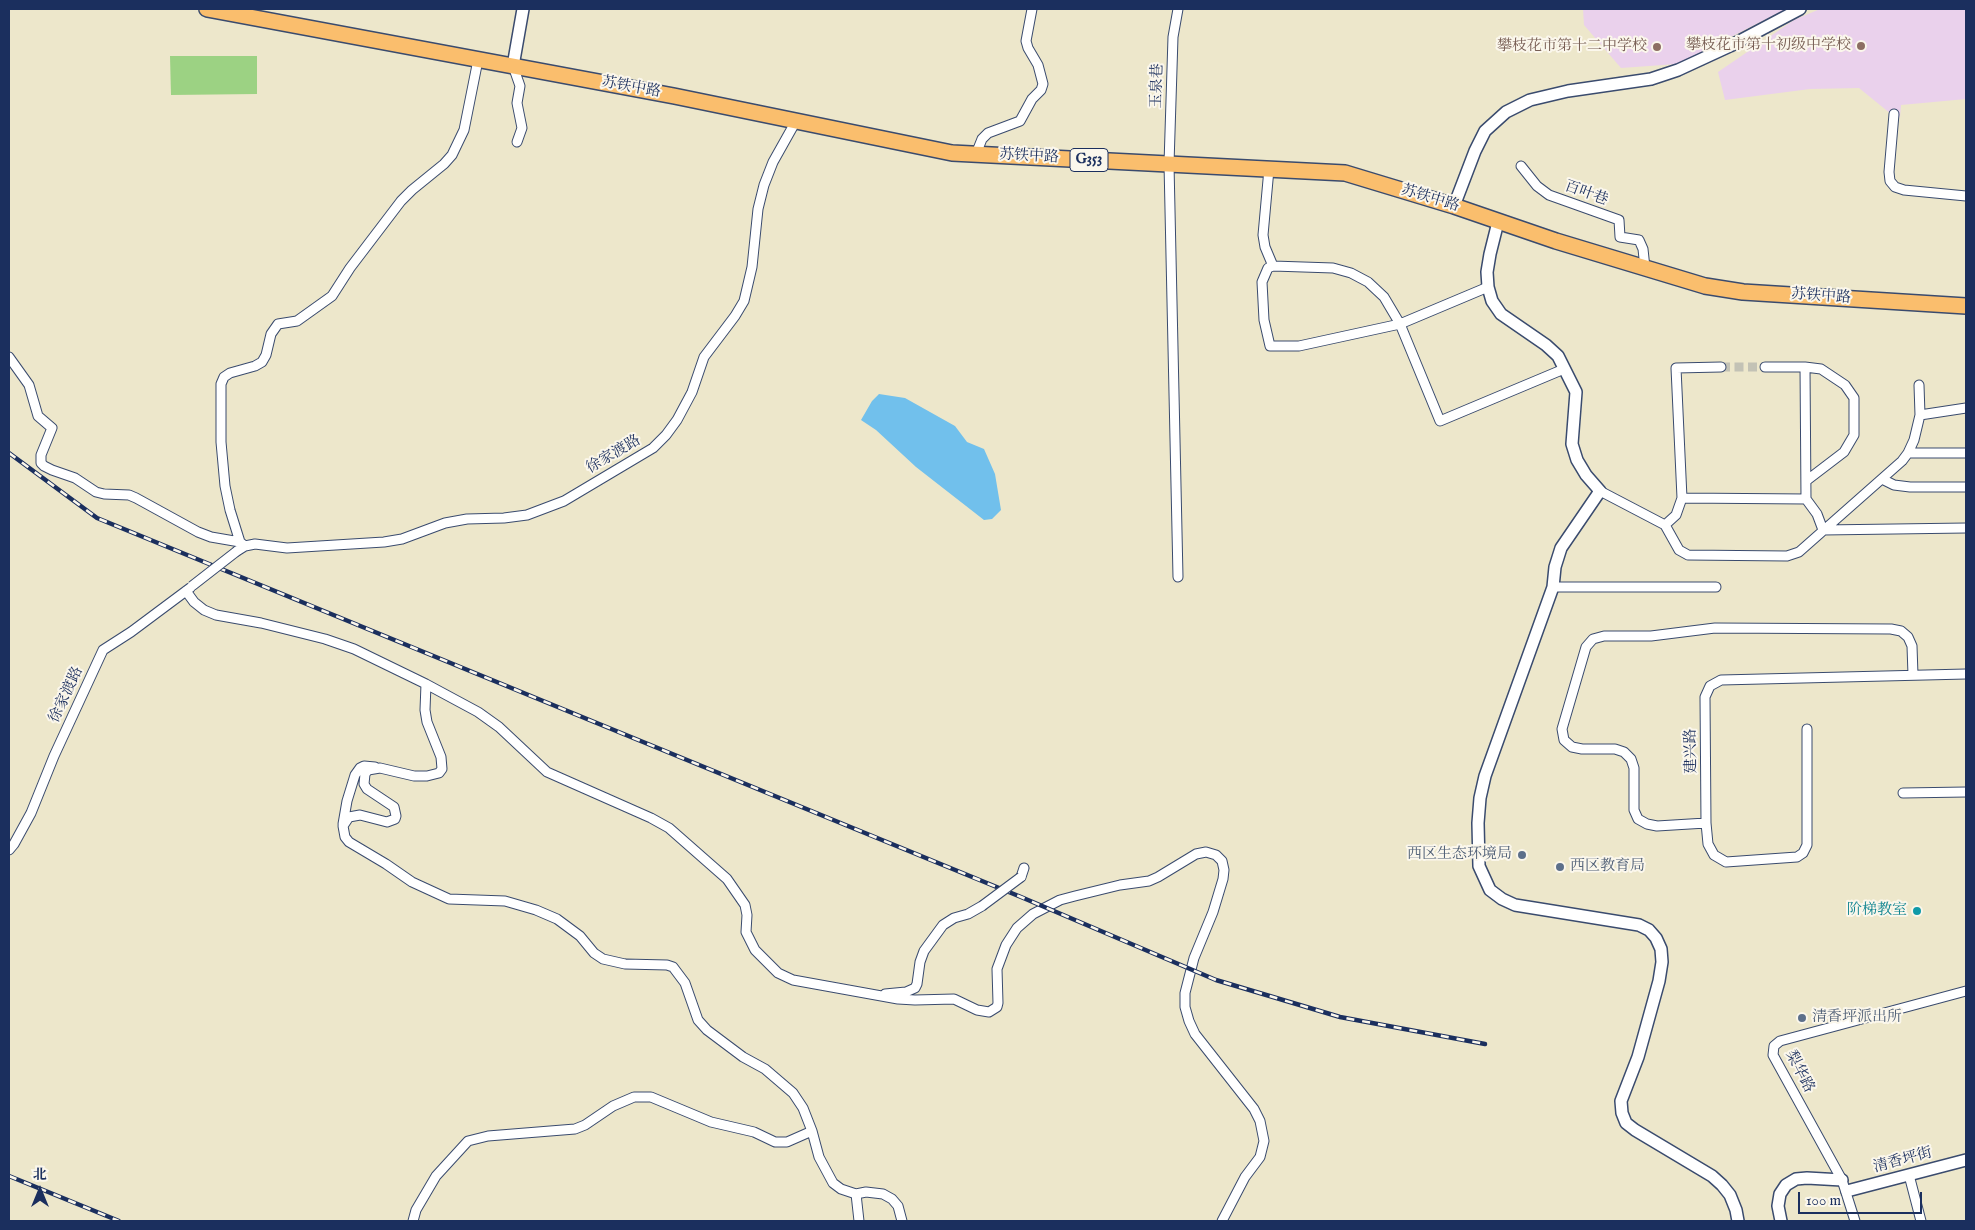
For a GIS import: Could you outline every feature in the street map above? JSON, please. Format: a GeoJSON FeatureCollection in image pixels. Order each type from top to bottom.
{"type":"FeatureCollection","features":[{"type":"Feature","properties":{"kind":"highway","name":"苏铁中路"},"geometry":{"type":"LineString","coordinates":[[208,9],[225,10],[478,60],[674,96],[952,153],[1345,174],[1454,206],[1498,222],[1705,286],[1743,292],[1966,306]]}},
{"type":"Feature","properties":{"kind":"street"},"geometry":{"type":"LineString","coordinates":[[516,142],[522,128],[517,103],[520,86],[513,66],[523,9]]}},
{"type":"Feature","properties":{"kind":"street"},"geometry":{"type":"LineString","coordinates":[[976,154],[982,139],[988,133],[1020,121],[1032,99],[1041,90],[1043,78],[1026,41],[1032,9]]}},
{"type":"Feature","properties":{"kind":"street","name":"玉泉巷"},"geometry":{"type":"LineString","coordinates":[[1178,9],[1173,36],[1169,164],[1178,577]]}},
{"type":"Feature","properties":{"kind":"street"},"geometry":{"type":"LineString","coordinates":[[1454,206],[1474,151],[1485,131],[1506,112],[1530,100],[1651,79],[1678,70],[1730,46],[1800,9]]}},
{"type":"Feature","properties":{"kind":"street"},"geometry":{"type":"LineString","coordinates":[[241,546],[225,486],[221,442],[221,384],[224,377],[230,373],[255,366],[262,362],[266,355],[270,334],[278,324],[297,321],[332,296],[350,268],[401,201],[452,155],[464,130],[478,60]]}},
{"type":"Feature","properties":{"kind":"street"},"geometry":{"type":"LineString","coordinates":[[1894,114],[1889,172],[1890,181],[1895,187],[1904,190],[1966,196]]}},
{"type":"Feature","properties":{"kind":"street","name":"徐家渡路"},"geometry":{"type":"LineString","coordinates":[[9,356],[28,385],[38,416],[52,428],[41,455],[41,463],[44,466],[75,478],[96,492],[129,495],[211,537],[241,546],[255,544],[286,548],[384,542],[402,539],[445,522],[467,518],[504,518],[527,515],[564,501],[652,448],[666,435],[677,420],[692,392],[704,356],[735,316],[744,301],[751,276],[758,209],[764,185],[773,162],[796,121]]}},
{"type":"Feature","properties":{"kind":"street","name":"百叶巷"},"geometry":{"type":"LineString","coordinates":[[1521,166],[1537,186],[1548,195],[1619,220],[1620,237],[1639,240],[1643,249],[1645,268]]}},
{"type":"Feature","properties":{"kind":"street"},"geometry":{"type":"LineString","coordinates":[[1269,170],[1263,235],[1265,247],[1273,266]]}},
{"type":"Feature","properties":{"kind":"street"},"geometry":{"type":"LineString","coordinates":[[1498,222],[1487,272],[1492,302],[1501,314],[1546,345],[1558,356],[1576,392],[1572,444],[1577,460],[1586,475],[1600,491],[1665,525],[1679,550],[1688,555],[1787,556],[1799,552],[1882,479],[1908,453],[1914,440],[1920,415],[1919,385]]}},
{"type":"Feature","properties":{"kind":"street"},"geometry":{"type":"LineString","coordinates":[[1488,287],[1400,324],[1299,346],[1270,346],[1264,320],[1262,282],[1264,273],[1273,266],[1333,268],[1351,273],[1368,282],[1384,296],[1400,324],[1440,421],[1564,369]]}},
{"type":"Feature","properties":{"kind":"street"},"geometry":{"type":"LineString","coordinates":[[1665,525],[1676,515],[1682,498],[1676,368],[1721,367]]}},
{"type":"Feature","properties":{"kind":"street"},"geometry":{"type":"LineString","coordinates":[[1765,367],[1821,369],[1845,386],[1854,398],[1854,435],[1844,452],[1806,481]]}},
{"type":"Feature","properties":{"kind":"street"},"geometry":{"type":"LineString","coordinates":[[1805,367],[1806,499],[1817,514],[1823,530]]}},
{"type":"Feature","properties":{"kind":"street"},"geometry":{"type":"LineString","coordinates":[[1920,415],[1966,408]]}},
{"type":"Feature","properties":{"kind":"street"},"geometry":{"type":"LineString","coordinates":[[1908,453],[1966,452]]}},
{"type":"Feature","properties":{"kind":"street"},"geometry":{"type":"LineString","coordinates":[[1882,479],[1894,485],[1910,488],[1966,488]]}},
{"type":"Feature","properties":{"kind":"street"},"geometry":{"type":"LineString","coordinates":[[1600,491],[1561,548],[1555,567],[1552,587],[1485,776],[1480,798],[1478,823],[1479,866],[1490,890],[1502,899],[1515,904],[1629,922],[1649,930],[1656,938],[1661,956],[1659,981],[1638,1057],[1621,1101],[1622,1113],[1626,1122],[1635,1130],[1712,1176],[1722,1185],[1730,1195],[1738,1221]]}},
{"type":"Feature","properties":{"kind":"street"},"geometry":{"type":"LineString","coordinates":[[1682,498],[1806,499]]}},
{"type":"Feature","properties":{"kind":"street"},"geometry":{"type":"LineString","coordinates":[[1823,530],[1966,528]]}},
{"type":"Feature","properties":{"kind":"street","name":"徐家渡路"},"geometry":{"type":"LineString","coordinates":[[9,850],[31,813],[54,756],[103,650],[132,632],[241,546]]}},
{"type":"Feature","properties":{"kind":"street"},"geometry":{"type":"LineString","coordinates":[[1552,587],[1716,586]]}},
{"type":"Feature","properties":{"kind":"street"},"geometry":{"type":"LineString","coordinates":[[189,588],[194,602],[204,610],[216,615],[261,623],[325,639],[354,649],[426,684],[478,712],[499,727],[547,772],[651,818],[678,834],[695,852],[727,879],[745,906],[748,915],[746,928],[751,944],[764,961],[778,973],[793,980],[875,995],[915,1000],[954,999],[983,1012],[993,1010],[998,1002],[996,981],[999,960],[1017,928],[1033,914],[1060,900],[1120,885],[1149,881],[1196,854],[1206,852],[1216,854],[1222,861],[1223,879],[1213,912],[1194,958],[1185,993],[1186,1007],[1189,1021],[1195,1034],[1254,1108],[1260,1121],[1264,1141],[1260,1157],[1244,1176],[1222,1221]]}},
{"type":"Feature","properties":{"kind":"street"},"geometry":{"type":"LineString","coordinates":[[1706,824],[1657,826],[1647,824],[1638,819],[1634,810],[1634,768],[1631,759],[1624,752],[1615,749],[1572,748],[1564,740],[1562,729],[1586,647],[1593,639],[1604,636],[1651,636],[1715,628],[1891,629],[1901,631],[1908,637],[1912,646],[1913,675]]}},
{"type":"Feature","properties":{"kind":"street","name":"建兴路"},"geometry":{"type":"LineString","coordinates":[[1807,729],[1807,845],[1803,853],[1796,857],[1726,862],[1714,855],[1708,844],[1706,824],[1705,697],[1710,686],[1721,680],[1966,674]]}},
{"type":"Feature","properties":{"kind":"street"},"geometry":{"type":"LineString","coordinates":[[426,684],[425,710],[427,722],[441,757],[442,769],[439,773],[427,776],[414,776],[368,765],[360,768],[355,775],[347,801],[343,826],[345,837],[356,847],[434,893],[449,899],[505,901],[536,910],[569,927],[602,959],[625,964],[667,965],[673,967],[685,983],[698,1020],[707,1030],[744,1058],[765,1069],[793,1093],[803,1108],[819,1156],[829,1177],[841,1189],[856,1194],[874,1192],[888,1196],[898,1206],[902,1221]]}},
{"type":"Feature","properties":{"kind":"street"},"geometry":{"type":"LineString","coordinates":[[343,826],[349,817],[354,815],[367,816],[387,822],[395,820],[396,811],[394,807],[367,789],[364,784],[365,774],[368,770],[380,768]]}},
{"type":"Feature","properties":{"kind":"street"},"geometry":{"type":"LineString","coordinates":[[1903,793],[1966,792]]}},
{"type":"Feature","properties":{"kind":"street"},"geometry":{"type":"LineString","coordinates":[[875,995],[906,992],[915,988],[924,951],[943,925],[982,906],[1022,873]]}},
{"type":"Feature","properties":{"kind":"street","name":"梨华路"},"geometry":{"type":"LineString","coordinates":[[1842,1180],[1773,1055],[1774,1046],[1780,1041],[1966,991]]}},
{"type":"Feature","properties":{"kind":"street"},"geometry":{"type":"LineString","coordinates":[[413,1221],[416,1210],[436,1176],[468,1141],[488,1136],[575,1129],[585,1125],[613,1106],[634,1097],[651,1097],[711,1122],[754,1132],[775,1142],[787,1142],[812,1131]]}},
{"type":"Feature","properties":{"kind":"street","name":"清香坪街"},"geometry":{"type":"LineString","coordinates":[[1847,1191],[1966,1160]]}},
{"type":"Feature","properties":{"kind":"street"},"geometry":{"type":"LineString","coordinates":[[1908,1175],[1921,1221]]}},
{"type":"Feature","properties":{"kind":"street"},"geometry":{"type":"LineString","coordinates":[[1780,1221],[1778,1206],[1780,1194],[1786,1185],[1796,1179],[1807,1178],[1842,1180],[1855,1221]]}},
{"type":"Feature","properties":{"kind":"street"},"geometry":{"type":"LineString","coordinates":[[856,1194],[859,1221]]}},
{"type":"Feature","properties":{"kind":"shaded area","name":"攀枝花市第十二中学校"},"geometry":{"type":"Polygon","coordinates":[[[1583,9],[1786,9],[1677,64],[1621,68],[1584,25],[1583,9]]]}},
{"type":"Feature","properties":{"kind":"shaded area","name":"攀枝花市第十初级中学校"},"geometry":{"type":"Polygon","coordinates":[[[1820,9],[1966,9],[1966,99],[1901,105],[1900,117],[1891,114],[1859,88],[1810,89],[1725,100],[1718,72],[1794,20],[1820,9]]]}},
{"type":"Feature","properties":{"kind":"green space"},"geometry":{"type":"Polygon","coordinates":[[[170,56],[257,56],[257,94],[171,95],[170,56]]]}},
{"type":"Feature","properties":{"kind":"water"},"geometry":{"type":"Polygon","coordinates":[[[879,394],[905,398],[955,426],[967,442],[984,449],[995,474],[1001,510],[992,519],[984,520],[916,467],[876,430],[861,420],[872,401],[879,394]]]}},
{"type":"Feature","properties":{"kind":"tunnel"},"geometry":{"type":"LineString","coordinates":[[1721,367],[1765,367]]}},
{"type":"Feature","properties":{"kind":"railway"},"geometry":{"type":"LineString","coordinates":[[9,453],[97,518],[1021,897],[1216,980],[1340,1017],[1485,1044]]}},
{"type":"Feature","properties":{"kind":"railway"},"geometry":{"type":"LineString","coordinates":[[9,1176],[119,1221]]}},
{"type":"Feature","properties":{"kind":"place","name":"攀枝花市第十初级中学校"},"geometry":{"type":"Point","coordinates":[1861,46]}},
{"type":"Feature","properties":{"kind":"place","name":"攀枝花市第十二中学校"},"geometry":{"type":"Point","coordinates":[1657,47]}},
{"type":"Feature","properties":{"kind":"place","name":"西区生态环境局"},"geometry":{"type":"Point","coordinates":[1522,855]}},
{"type":"Feature","properties":{"kind":"place","name":"西区教育局"},"geometry":{"type":"Point","coordinates":[1560,867]}},
{"type":"Feature","properties":{"kind":"place","name":"阶梯教室"},"geometry":{"type":"Point","coordinates":[1917,911]}},
{"type":"Feature","properties":{"kind":"place","name":"清香坪派出所"},"geometry":{"type":"Point","coordinates":[1802,1018]}}]}
